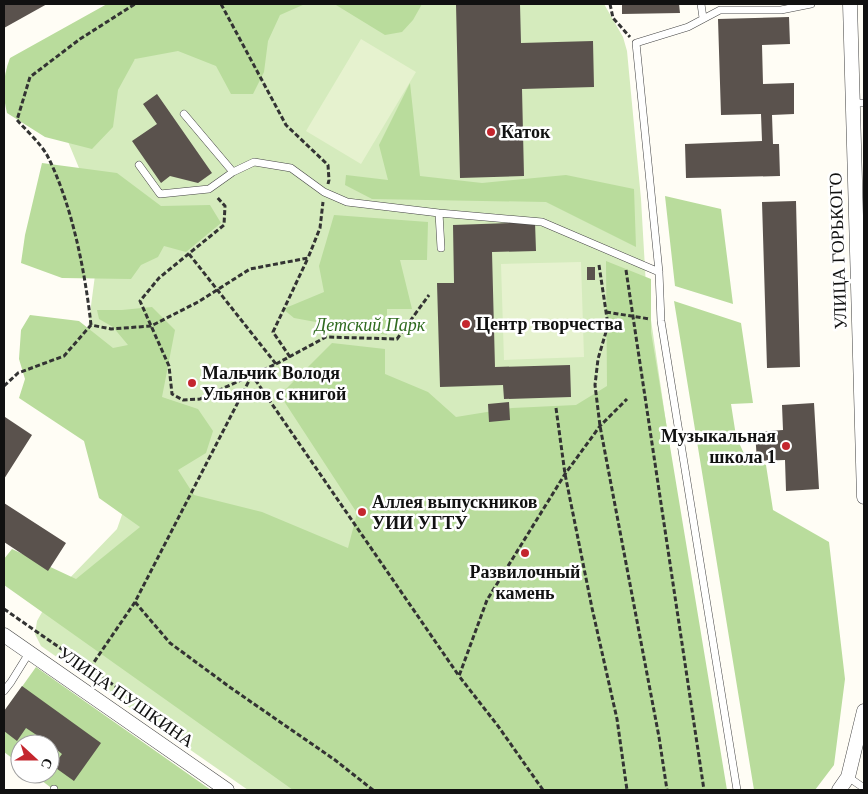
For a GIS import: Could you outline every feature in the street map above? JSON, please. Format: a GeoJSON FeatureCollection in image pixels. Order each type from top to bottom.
{"type":"FeatureCollection","features":[{"type":"Feature","properties":{"kind":"street","name":"УЛИЦА ГОРЬКОГО"},"geometry":{"type":"LineString","coordinates":[[850,4],[859,103],[864,497]]}},
{"type":"Feature","properties":{"kind":"street","name":"УЛИЦА ПУШКИНА"},"geometry":{"type":"LineString","coordinates":[[4,635],[227,790]]}},
{"type":"Feature","properties":{"kind":"street"},"geometry":{"type":"LineString","coordinates":[[840,790],[848,777],[864,711]]}},
{"type":"Feature","properties":{"kind":"lane"},"geometry":{"type":"LineString","coordinates":[[701,4],[703,18]]}},
{"type":"Feature","properties":{"kind":"lane"},"geometry":{"type":"LineString","coordinates":[[737,790],[661,321],[659,272],[636,42],[688,27],[720,10],[781,10],[811,4]]}},
{"type":"Feature","properties":{"kind":"lane"},"geometry":{"type":"LineString","coordinates":[[184,114],[233,172]]}},
{"type":"Feature","properties":{"kind":"lane"},"geometry":{"type":"LineString","coordinates":[[139,166],[160,194],[209,190],[233,172],[254,162],[291,168],[324,192],[347,202],[439,213],[542,222],[659,272]]}},
{"type":"Feature","properties":{"kind":"lane"},"geometry":{"type":"LineString","coordinates":[[439,213],[441,248]]}},
{"type":"Feature","properties":{"kind":"lane"},"geometry":{"type":"LineString","coordinates":[[4,691],[29,653]]}},
{"type":"Feature","properties":{"kind":"lane"},"geometry":{"type":"LineString","coordinates":[[848,777],[864,788]]}},
{"type":"Feature","properties":{"kind":"path"},"geometry":{"type":"LineString","coordinates":[[4,386],[18,373],[64,356],[91,325],[87,290],[66,201],[46,154],[18,120],[30,77],[80,39],[135,4]]}},
{"type":"Feature","properties":{"kind":"path"},"geometry":{"type":"LineString","coordinates":[[221,4],[286,124],[328,165],[329,180],[324,192],[320,228],[273,332],[290,357]]}},
{"type":"Feature","properties":{"kind":"path"},"geometry":{"type":"LineString","coordinates":[[610,4],[614,18],[636,42]]}},
{"type":"Feature","properties":{"kind":"path"},"geometry":{"type":"LineString","coordinates":[[209,190],[225,206],[224,226],[159,278],[140,301],[169,366],[172,394],[183,400],[200,399],[276,364],[326,337],[397,339],[429,295]]}},
{"type":"Feature","properties":{"kind":"path"},"geometry":{"type":"LineString","coordinates":[[189,254],[276,364]]}},
{"type":"Feature","properties":{"kind":"path"},"geometry":{"type":"LineString","coordinates":[[624,257],[704,790]]}},
{"type":"Feature","properties":{"kind":"path"},"geometry":{"type":"LineString","coordinates":[[91,325],[111,329],[151,326],[198,302],[250,269],[308,258]]}},
{"type":"Feature","properties":{"kind":"path"},"geometry":{"type":"LineString","coordinates":[[599,265],[608,325],[598,359],[595,385],[600,426],[659,737],[666,790]]}},
{"type":"Feature","properties":{"kind":"path"},"geometry":{"type":"LineString","coordinates":[[606,312],[661,321]]}},
{"type":"Feature","properties":{"kind":"path"},"geometry":{"type":"LineString","coordinates":[[90,668],[135,602],[252,375]]}},
{"type":"Feature","properties":{"kind":"path"},"geometry":{"type":"LineString","coordinates":[[252,375],[459,676],[498,726],[543,790]]}},
{"type":"Feature","properties":{"kind":"path"},"geometry":{"type":"LineString","coordinates":[[459,676],[487,600],[565,474],[600,426],[627,399]]}},
{"type":"Feature","properties":{"kind":"path"},"geometry":{"type":"LineString","coordinates":[[556,408],[565,474],[617,719],[627,790]]}},
{"type":"Feature","properties":{"kind":"path"},"geometry":{"type":"LineString","coordinates":[[135,602],[170,643],[335,760],[373,790]]}},
{"type":"Feature","properties":{"kind":"path"},"geometry":{"type":"LineString","coordinates":[[4,609],[135,700]]}},
{"type":"Feature","properties":{"kind":"green space"},"geometry":{"type":"Polygon","coordinates":[[[107,4],[305,4],[280,15],[268,41],[264,72],[253,94],[231,94],[216,66],[178,51],[135,59],[118,90],[113,127],[92,149],[45,137],[7,113],[4,85],[10,58],[107,4]]]}},
{"type":"Feature","properties":{"kind":"green space","name":"Детский Парк"},"geometry":{"type":"Polygon","coordinates":[[[204,4],[604,4],[623,37],[627,51],[641,199],[646,286],[720,790],[248,790],[41,646],[35,634],[37,621],[45,607],[63,585],[117,529],[131,489],[83,367],[100,237],[94,204],[59,120],[204,4]]]}},
{"type":"Feature","properties":{"kind":"green space"},"geometry":{"type":"Polygon","coordinates":[[[326,4],[422,4],[413,20],[402,32],[385,35],[336,5],[326,4]]]}},
{"type":"Feature","properties":{"kind":"green space"},"geometry":{"type":"Polygon","coordinates":[[[361,39],[416,72],[361,164],[306,131],[361,39]]]}},
{"type":"Feature","properties":{"kind":"green space"},"geometry":{"type":"Polygon","coordinates":[[[410,83],[420,176],[482,183],[566,175],[634,189],[636,247],[546,202],[372,199],[345,185],[346,175],[388,180],[379,145],[410,83]]]}},
{"type":"Feature","properties":{"kind":"green space"},"geometry":{"type":"Polygon","coordinates":[[[42,163],[117,173],[161,206],[210,205],[221,223],[186,252],[164,246],[158,257],[141,265],[131,279],[62,278],[21,263],[25,235],[42,163]]]}},
{"type":"Feature","properties":{"kind":"green space"},"geometry":{"type":"Polygon","coordinates":[[[665,196],[721,209],[733,304],[675,286],[665,196]]]}},
{"type":"Feature","properties":{"kind":"green space"},"geometry":{"type":"Polygon","coordinates":[[[334,215],[428,222],[427,260],[400,260],[412,309],[387,309],[387,335],[294,318],[283,309],[324,292],[319,266],[334,215]]]}},
{"type":"Feature","properties":{"kind":"green space"},"geometry":{"type":"Polygon","coordinates":[[[606,261],[651,279],[651,332],[727,790],[293,790],[4,585],[4,559],[12,549],[76,579],[140,527],[99,498],[84,441],[19,398],[25,379],[19,359],[21,330],[30,315],[79,321],[113,348],[128,345],[113,327],[99,319],[97,310],[152,307],[175,330],[162,397],[198,409],[213,431],[206,453],[178,470],[194,495],[262,512],[348,548],[357,513],[280,395],[332,343],[385,349],[385,374],[428,392],[456,417],[512,408],[576,405],[607,386],[606,261]]]}},
{"type":"Feature","properties":{"kind":"green space"},"geometry":{"type":"Polygon","coordinates":[[[581,262],[584,357],[504,360],[501,264],[581,262]]]}},
{"type":"Feature","properties":{"kind":"green space"},"geometry":{"type":"Polygon","coordinates":[[[674,301],[741,323],[753,403],[731,404],[736,436],[745,456],[766,465],[773,510],[829,542],[845,679],[834,765],[815,790],[754,790],[674,301]]]}},
{"type":"Feature","properties":{"kind":"green space"},"geometry":{"type":"Polygon","coordinates":[[[36,667],[211,790],[54,790],[46,784],[60,784],[60,734],[10,734],[10,756],[4,752],[4,712],[36,667]]]}},
{"type":"Feature","properties":{"kind":"building"},"geometry":{"type":"Polygon","coordinates":[[[4,4],[47,4],[4,28],[4,4]]]}},
{"type":"Feature","properties":{"kind":"building","name":"Каток"},"geometry":{"type":"Polygon","coordinates":[[[456,4],[520,4],[521,43],[593,41],[594,87],[522,89],[524,176],[460,178],[456,4]]]}},
{"type":"Feature","properties":{"kind":"building"},"geometry":{"type":"Polygon","coordinates":[[[622,4],[679,4],[680,13],[622,14],[622,4]]]}},
{"type":"Feature","properties":{"kind":"building"},"geometry":{"type":"Polygon","coordinates":[[[789,17],[790,44],[762,45],[763,84],[794,83],[794,114],[772,115],[773,144],[779,144],[780,176],[686,178],[685,144],[762,141],[761,114],[721,115],[718,19],[789,17]]]}},
{"type":"Feature","properties":{"kind":"building"},"geometry":{"type":"Polygon","coordinates":[[[157,94],[212,173],[198,183],[170,176],[161,183],[132,141],[157,124],[143,104],[157,94]]]}},
{"type":"Feature","properties":{"kind":"building"},"geometry":{"type":"Polygon","coordinates":[[[796,201],[800,367],[767,368],[762,202],[796,201]]]}},
{"type":"Feature","properties":{"kind":"building","name":"Центр творчества"},"geometry":{"type":"Polygon","coordinates":[[[535,222],[536,251],[492,252],[495,367],[570,365],[571,397],[504,399],[503,385],[440,387],[437,283],[454,283],[453,225],[535,222]]]}},
{"type":"Feature","properties":{"kind":"building"},"geometry":{"type":"Polygon","coordinates":[[[587,267],[595,267],[595,280],[587,280],[587,267]]]}},
{"type":"Feature","properties":{"kind":"building"},"geometry":{"type":"Polygon","coordinates":[[[509,402],[510,420],[489,422],[488,404],[509,402]]]}},
{"type":"Feature","properties":{"kind":"building","name":"Музыкальная школа 1"},"geometry":{"type":"Polygon","coordinates":[[[814,403],[819,489],[786,491],[785,460],[757,461],[755,432],[783,430],[782,405],[814,403]]]}},
{"type":"Feature","properties":{"kind":"building"},"geometry":{"type":"Polygon","coordinates":[[[5,417],[32,435],[4,479],[4,419],[5,417]]]}},
{"type":"Feature","properties":{"kind":"building"},"geometry":{"type":"Polygon","coordinates":[[[4,503],[66,543],[48,571],[4,542],[4,503]]]}},
{"type":"Feature","properties":{"kind":"building"},"geometry":{"type":"Polygon","coordinates":[[[22,686],[101,743],[74,781],[60,771],[60,757],[62,754],[60,752],[60,734],[35,734],[26,728],[22,734],[10,734],[10,736],[4,731],[4,711],[22,686]]]}},
{"type":"Feature","properties":{"kind":"place","name":"Каток"},"geometry":{"type":"Point","coordinates":[491,132]}},
{"type":"Feature","properties":{"kind":"place","name":"Центр творчества"},"geometry":{"type":"Point","coordinates":[466,324]}},
{"type":"Feature","properties":{"kind":"place","name":"Мальчик Володя Ульянов с книгой"},"geometry":{"type":"Point","coordinates":[192,383]}},
{"type":"Feature","properties":{"kind":"place","name":"Музыкальная школа 1"},"geometry":{"type":"Point","coordinates":[786,446]}},
{"type":"Feature","properties":{"kind":"place","name":"Аллея выпускников УИИ УГТУ"},"geometry":{"type":"Point","coordinates":[362,512]}},
{"type":"Feature","properties":{"kind":"place","name":"Развилочный камень"},"geometry":{"type":"Point","coordinates":[525,553]}}]}
